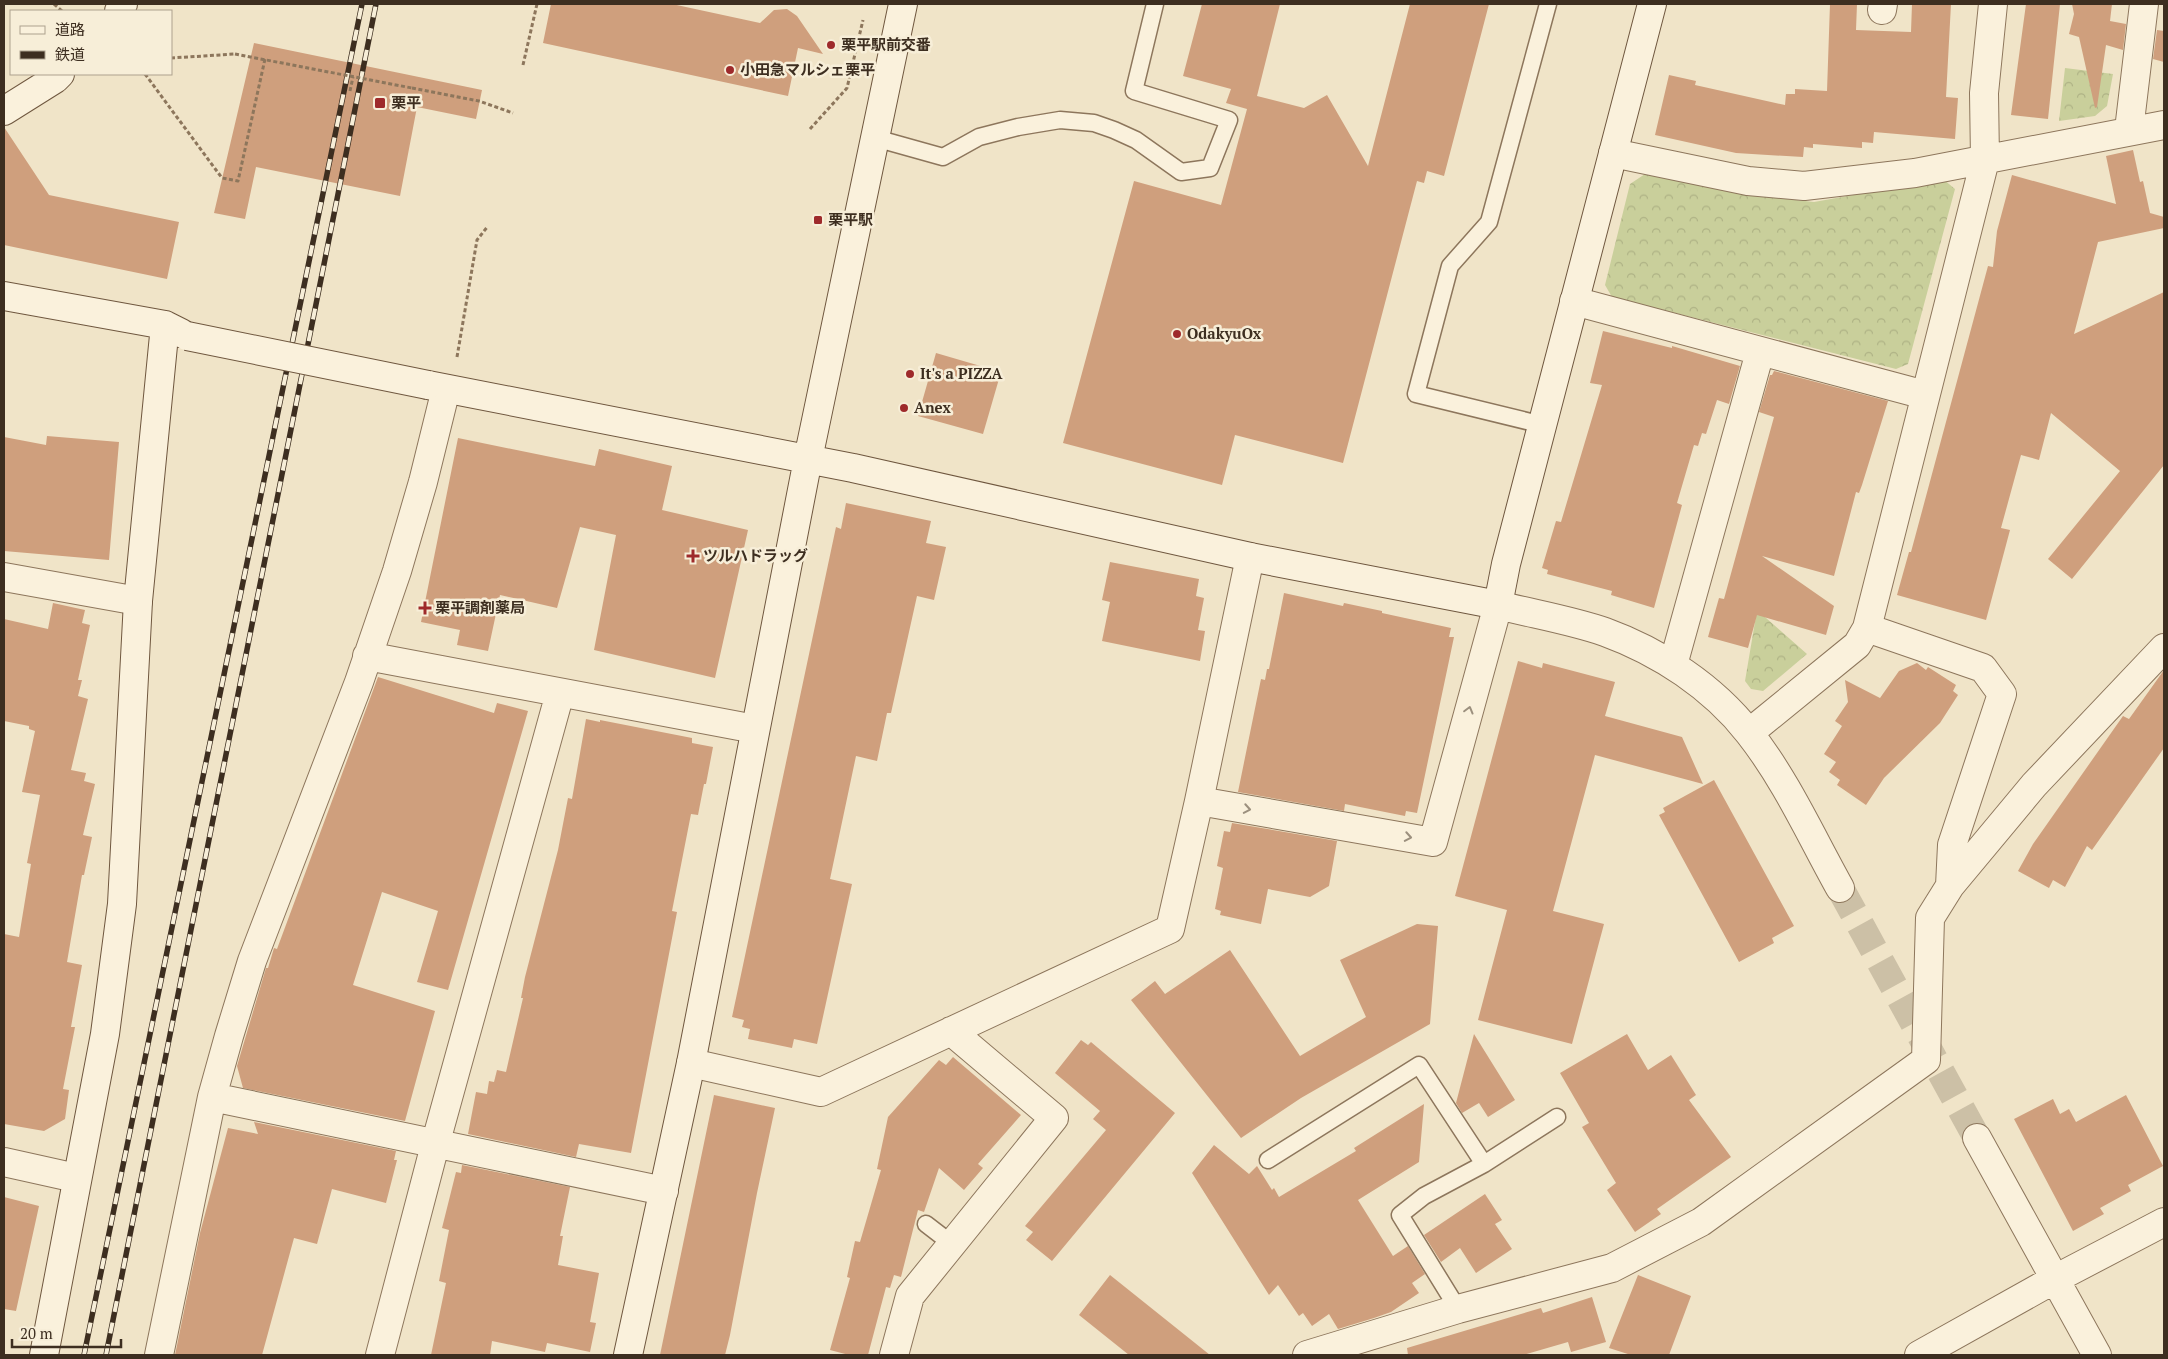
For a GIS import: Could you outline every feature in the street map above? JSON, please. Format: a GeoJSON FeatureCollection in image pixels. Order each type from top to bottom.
{"type":"FeatureCollection","features":[{"type":"Feature","properties":{"kind":"street"},"geometry":{"type":"LineString","coordinates":[[628,1355],[691,1063],[808,459],[903,4]]}},
{"type":"Feature","properties":{"kind":"street"},"geometry":{"type":"LineString","coordinates":[[1199,801],[1433,842],[1498,605],[1506,564],[1652,4]]}},
{"type":"Feature","properties":{"kind":"street"},"geometry":{"type":"LineString","coordinates":[[1749,733],[1857,645],[1867,628],[1985,160],[1984,93],[1992,4]]}},
{"type":"Feature","properties":{"kind":"street"},"geometry":{"type":"LineString","coordinates":[[2129,130],[2144,4]]}},
{"type":"Feature","properties":{"kind":"street"},"geometry":{"type":"LineString","coordinates":[[4,111],[58,75]]}},
{"type":"Feature","properties":{"kind":"street"},"geometry":{"type":"LineString","coordinates":[[1613,153],[1748,181],[1804,186],[1915,173],[2129,130],[2164,125]]}},
{"type":"Feature","properties":{"kind":"street"},"geometry":{"type":"LineString","coordinates":[[4,296],[437,387],[808,459],[1250,557],[1498,605],[1604,632],[1643,648],[1688,675],[1725,707],[1749,733],[1774,768],[1840,888]]}},
{"type":"Feature","properties":{"kind":"street"},"geometry":{"type":"LineString","coordinates":[[1574,301],[1926,395]]}},
{"type":"Feature","properties":{"kind":"street"},"geometry":{"type":"LineString","coordinates":[[44,1355],[76,1178],[105,1034],[122,904],[138,601],[176,331]]}},
{"type":"Feature","properties":{"kind":"street"},"geometry":{"type":"LineString","coordinates":[[1673,665],[1760,352]]}},
{"type":"Feature","properties":{"kind":"street"},"geometry":{"type":"LineString","coordinates":[[159,1355],[212,1097],[252,961],[359,682],[408,536],[437,387]]}},
{"type":"Feature","properties":{"kind":"street"},"geometry":{"type":"LineString","coordinates":[[691,1063],[821,1092],[1170,929],[1250,557]]}},
{"type":"Feature","properties":{"kind":"street"},"geometry":{"type":"LineString","coordinates":[[4,576],[138,601]]}},
{"type":"Feature","properties":{"kind":"street"},"geometry":{"type":"LineString","coordinates":[[1867,628],[1983,668],[2002,694],[1952,845],[1950,886]]}},
{"type":"Feature","properties":{"kind":"street"},"geometry":{"type":"LineString","coordinates":[[1307,1355],[1458,1309],[1612,1268],[1701,1222],[1926,1060],[1930,918],[1950,886],[2034,785],[2164,648]]}},
{"type":"Feature","properties":{"kind":"street"},"geometry":{"type":"LineString","coordinates":[[367,656],[755,729]]}},
{"type":"Feature","properties":{"kind":"street"},"geometry":{"type":"LineString","coordinates":[[380,1355],[435,1145],[560,693]]}},
{"type":"Feature","properties":{"kind":"street"},"geometry":{"type":"LineString","coordinates":[[894,1355],[910,1296],[1054,1118],[951,1031]]}},
{"type":"Feature","properties":{"kind":"street"},"geometry":{"type":"LineString","coordinates":[[212,1097],[435,1145],[664,1191]]}},
{"type":"Feature","properties":{"kind":"street"},"geometry":{"type":"LineString","coordinates":[[1977,1138],[2097,1355]]}},
{"type":"Feature","properties":{"kind":"street"},"geometry":{"type":"LineString","coordinates":[[4,1162],[76,1178]]}},
{"type":"Feature","properties":{"kind":"street"},"geometry":{"type":"LineString","coordinates":[[1919,1355],[2164,1222]]}},
{"type":"Feature","properties":{"kind":"lane"},"geometry":{"type":"LineString","coordinates":[[875,138],[942,157],[979,137],[1018,127],[1060,120],[1094,123],[1136,140],[1181,172],[1210,168],[1229,120],[1134,91],[1155,4]]}},
{"type":"Feature","properties":{"kind":"lane"},"geometry":{"type":"LineString","coordinates":[[1543,425],[1416,394],[1450,266],[1489,222],[1548,4]]}},
{"type":"Feature","properties":{"kind":"lane"},"geometry":{"type":"LineString","coordinates":[[1268,1160],[1419,1066],[1484,1164]]}},
{"type":"Feature","properties":{"kind":"lane"},"geometry":{"type":"LineString","coordinates":[[1458,1309],[1400,1215],[1424,1196],[1484,1164],[1557,1117]]}},
{"type":"Feature","properties":{"kind":"lane"},"geometry":{"type":"LineString","coordinates":[[926,1224],[952,1244]]}},
{"type":"Feature","properties":{"kind":"path"},"geometry":{"type":"LineString","coordinates":[[523,65],[537,4]]}},
{"type":"Feature","properties":{"kind":"path"},"geometry":{"type":"LineString","coordinates":[[810,129],[847,88],[863,20]]}},
{"type":"Feature","properties":{"kind":"path"},"geometry":{"type":"LineString","coordinates":[[172,58],[235,54],[480,101],[513,113]]}},
{"type":"Feature","properties":{"kind":"path"},"geometry":{"type":"LineString","coordinates":[[147,75],[222,178],[238,181],[265,60]]}},
{"type":"Feature","properties":{"kind":"path"},"geometry":{"type":"LineString","coordinates":[[350,91],[353,77]]}},
{"type":"Feature","properties":{"kind":"path"},"geometry":{"type":"LineString","coordinates":[[456,360],[478,240],[488,226]]}},
{"type":"Feature","properties":{"kind":"green space"},"geometry":{"type":"Polygon","coordinates":[[[2065,68],[2113,74],[2107,106],[2095,116],[2059,121],[2065,68]]]}},
{"type":"Feature","properties":{"kind":"green space"},"geometry":{"type":"Polygon","coordinates":[[[1645,174],[1760,196],[1814,202],[1943,179],[1955,189],[1908,364],[1896,369],[1612,297],[1605,285],[1630,184],[1645,174]]]}},
{"type":"Feature","properties":{"kind":"green space"},"geometry":{"type":"Polygon","coordinates":[[[1757,610],[1807,654],[1763,691],[1751,689],[1745,681],[1757,610]]]}},
{"type":"Feature","properties":{"kind":"building","name":"小田急マルシェ栗平"},"geometry":{"type":"Polygon","coordinates":[[[551,4],[672,4],[760,23],[774,10],[787,9],[797,16],[823,54],[798,48],[788,96],[543,43],[551,4]]]}},
{"type":"Feature","properties":{"kind":"building"},"geometry":{"type":"Polygon","coordinates":[[[1202,4],[1280,4],[1257,96],[1304,108],[1327,95],[1368,166],[1410,4],[1489,4],[1444,176],[1427,171],[1424,183],[1417,181],[1343,463],[1235,435],[1222,485],[1063,443],[1134,181],[1221,205],[1247,109],[1226,103],[1231,89],[1183,76],[1202,4]]]}},
{"type":"Feature","properties":{"kind":"building"},"geometry":{"type":"Polygon","coordinates":[[[1830,4],[1857,4],[1856,30],[1911,32],[1912,4],[1951,4],[1946,97],[1958,98],[1955,139],[1874,132],[1873,143],[1862,142],[1862,148],[1813,144],[1813,148],[1804,147],[1803,157],[1736,153],[1655,135],[1669,75],[1696,81],[1695,85],[1785,105],[1786,94],[1795,94],[1795,89],[1827,91],[1830,4]]]}},
{"type":"Feature","properties":{"kind":"building"},"geometry":{"type":"Polygon","coordinates":[[[2026,4],[2060,4],[2048,119],[2011,115],[2026,4]]]}},
{"type":"Feature","properties":{"kind":"building"},"geometry":{"type":"Polygon","coordinates":[[[2072,4],[2112,4],[2110,21],[2126,24],[2123,50],[2106,45],[2097,107],[2095,108],[2079,37],[2069,34],[2074,14],[2072,4]]]}},
{"type":"Feature","properties":{"kind":"building"},"geometry":{"type":"Polygon","coordinates":[[[2157,30],[2164,31],[2164,62],[2153,59],[2157,30]]]}},
{"type":"Feature","properties":{"kind":"building"},"geometry":{"type":"Polygon","coordinates":[[[254,43],[482,90],[476,119],[417,107],[400,196],[256,167],[245,219],[214,213],[254,43]]]}},
{"type":"Feature","properties":{"kind":"building"},"geometry":{"type":"Polygon","coordinates":[[[4,127],[49,195],[179,222],[167,279],[4,245],[4,127]]]}},
{"type":"Feature","properties":{"kind":"building"},"geometry":{"type":"Polygon","coordinates":[[[2133,150],[2140,182],[2143,181],[2150,213],[2164,217],[2164,228],[2098,242],[2074,334],[2164,292],[2164,465],[2072,579],[2048,559],[2120,471],[2051,413],[2039,460],[2021,455],[2001,528],[2010,530],[1986,620],[1897,595],[1909,552],[1911,552],[1988,266],[1993,267],[1997,231],[2012,175],[2116,204],[2106,156],[2133,150]]]}},
{"type":"Feature","properties":{"kind":"building"},"geometry":{"type":"Polygon","coordinates":[[[1603,331],[1672,348],[1672,346],[1740,366],[1729,404],[1717,400],[1706,434],[1702,433],[1698,446],[1694,445],[1677,503],[1682,505],[1654,608],[1611,595],[1612,591],[1547,574],[1548,570],[1542,568],[1556,521],[1561,522],[1602,385],[1590,383],[1603,331]]]}},
{"type":"Feature","properties":{"kind":"building"},"geometry":{"type":"Polygon","coordinates":[[[936,353],[1001,372],[983,434],[918,416],[936,353]]]}},
{"type":"Feature","properties":{"kind":"building"},"geometry":{"type":"Polygon","coordinates":[[[1774,371],[1888,401],[1862,485],[1859,493],[1856,492],[1834,576],[1762,556],[1834,606],[1826,635],[1757,615],[1748,648],[1708,637],[1719,598],[1724,599],[1774,417],[1759,412],[1770,375],[1774,371]]]}},
{"type":"Feature","properties":{"kind":"building"},"geometry":{"type":"Polygon","coordinates":[[[47,436],[119,442],[109,560],[4,551],[4,437],[46,445],[47,436]]]}},
{"type":"Feature","properties":{"kind":"building"},"geometry":{"type":"Polygon","coordinates":[[[458,438],[595,466],[599,449],[672,466],[662,510],[748,530],[715,678],[594,650],[616,535],[580,527],[557,608],[500,595],[488,651],[457,645],[460,630],[421,622],[458,438]]]}},
{"type":"Feature","properties":{"kind":"building"},"geometry":{"type":"Polygon","coordinates":[[[846,503],[931,521],[926,543],[946,547],[934,600],[917,596],[891,713],[887,713],[877,761],[856,756],[830,879],[852,884],[817,1044],[794,1039],[792,1048],[748,1039],[750,1029],[742,1027],[744,1020],[732,1017],[836,527],[841,529],[846,503]]]}},
{"type":"Feature","properties":{"kind":"building"},"geometry":{"type":"Polygon","coordinates":[[[1110,562],[1199,579],[1196,596],[1204,598],[1198,630],[1205,631],[1200,661],[1102,641],[1110,602],[1102,600],[1110,562]]]}},
{"type":"Feature","properties":{"kind":"building"},"geometry":{"type":"Polygon","coordinates":[[[1284,593],[1343,606],[1344,603],[1451,628],[1449,637],[1454,637],[1417,813],[1406,811],[1405,816],[1345,804],[1344,811],[1238,792],[1261,679],[1265,680],[1267,669],[1269,669],[1284,593]]]}},
{"type":"Feature","properties":{"kind":"building"},"geometry":{"type":"Polygon","coordinates":[[[53,603],[85,610],[82,623],[90,625],[78,680],[82,680],[78,696],[88,699],[71,770],[86,773],[84,781],[95,784],[83,835],[92,837],[84,875],[82,875],[67,962],[82,965],[71,1027],[75,1027],[63,1089],[69,1090],[65,1119],[44,1131],[4,1124],[4,934],[19,937],[31,864],[27,863],[40,795],[22,792],[35,731],[29,729],[29,726],[4,721],[4,619],[48,629],[53,603]]]}},
{"type":"Feature","properties":{"kind":"building"},"geometry":{"type":"Polygon","coordinates":[[[1518,661],[1542,668],[1543,663],[1615,682],[1605,716],[1682,737],[1703,784],[1595,755],[1553,911],[1604,924],[1572,1044],[1478,1020],[1507,910],[1455,896],[1518,661]]]}},
{"type":"Feature","properties":{"kind":"building"},"geometry":{"type":"Polygon","coordinates":[[[1917,663],[1926,670],[1928,667],[1956,685],[1953,691],[1958,695],[1940,723],[1884,778],[1866,805],[1837,785],[1840,780],[1829,772],[1836,762],[1824,754],[1842,726],[1835,721],[1848,702],[1845,680],[1880,698],[1899,671],[1917,663]]]}},
{"type":"Feature","properties":{"kind":"building"},"geometry":{"type":"Polygon","coordinates":[[[2164,670],[2164,748],[2092,850],[2087,846],[2065,887],[2053,880],[2049,888],[2018,871],[2033,844],[2123,716],[2129,719],[2164,670]]]}},
{"type":"Feature","properties":{"kind":"building"},"geometry":{"type":"Polygon","coordinates":[[[378,677],[494,713],[497,703],[528,711],[448,990],[417,982],[438,911],[382,892],[353,985],[435,1011],[405,1121],[243,1088],[237,1066],[266,968],[268,968],[274,948],[277,949],[378,677]]]}},
{"type":"Feature","properties":{"kind":"building"},"geometry":{"type":"Polygon","coordinates":[[[586,719],[692,738],[692,743],[713,747],[698,815],[691,814],[672,911],[677,912],[631,1153],[579,1144],[576,1157],[468,1134],[476,1092],[487,1094],[489,1081],[494,1082],[497,1070],[506,1072],[523,998],[521,998],[525,977],[558,850],[568,798],[572,799],[586,719]]]}},
{"type":"Feature","properties":{"kind":"building"},"geometry":{"type":"Polygon","coordinates":[[[1714,780],[1794,926],[1772,938],[1774,943],[1739,962],[1659,815],[1665,812],[1663,808],[1714,780]]]}},
{"type":"Feature","properties":{"kind":"building"},"geometry":{"type":"Polygon","coordinates":[[[1232,823],[1337,841],[1329,886],[1310,897],[1268,889],[1261,924],[1220,915],[1221,911],[1215,909],[1223,868],[1217,866],[1224,831],[1230,832],[1232,823]]]}},
{"type":"Feature","properties":{"kind":"building"},"geometry":{"type":"Polygon","coordinates":[[[1417,924],[1438,926],[1430,1024],[1301,1098],[1241,1138],[1131,1000],[1155,981],[1165,994],[1230,950],[1300,1056],[1366,1017],[1340,960],[1417,924]]]}},
{"type":"Feature","properties":{"kind":"building"},"geometry":{"type":"Polygon","coordinates":[[[1474,1034],[1515,1100],[1488,1117],[1479,1103],[1462,1113],[1456,1103],[1474,1034]]]}},
{"type":"Feature","properties":{"kind":"building"},"geometry":{"type":"Polygon","coordinates":[[[1627,1034],[1648,1070],[1671,1055],[1696,1095],[1689,1100],[1731,1157],[1657,1209],[1661,1214],[1635,1232],[1607,1190],[1616,1183],[1582,1127],[1589,1123],[1560,1073],[1627,1034]]]}},
{"type":"Feature","properties":{"kind":"building"},"geometry":{"type":"Polygon","coordinates":[[[1081,1040],[1088,1045],[1091,1042],[1175,1113],[1052,1261],[1026,1240],[1033,1232],[1025,1226],[1106,1130],[1093,1119],[1100,1111],[1055,1073],[1081,1040]]]}},
{"type":"Feature","properties":{"kind":"building"},"geometry":{"type":"Polygon","coordinates":[[[953,1057],[1021,1115],[978,1164],[983,1168],[964,1190],[939,1168],[924,1212],[918,1210],[901,1277],[894,1275],[890,1288],[886,1287],[868,1355],[849,1355],[830,1350],[850,1278],[847,1277],[855,1241],[860,1242],[881,1170],[877,1169],[888,1117],[939,1060],[946,1065],[953,1057]]]}},
{"type":"Feature","properties":{"kind":"building"},"geometry":{"type":"Polygon","coordinates":[[[714,1095],[775,1108],[730,1335],[725,1355],[660,1355],[714,1095]]]}},
{"type":"Feature","properties":{"kind":"building"},"geometry":{"type":"Polygon","coordinates":[[[2126,1095],[2163,1166],[2128,1185],[2131,1191],[2100,1208],[2104,1214],[2073,1231],[2014,1119],[2053,1099],[2060,1114],[2069,1109],[2076,1122],[2126,1095]]]}},
{"type":"Feature","properties":{"kind":"building"},"geometry":{"type":"Polygon","coordinates":[[[1424,1104],[1419,1162],[1358,1200],[1393,1256],[1408,1246],[1425,1274],[1412,1283],[1419,1293],[1391,1312],[1374,1318],[1338,1329],[1329,1314],[1312,1326],[1303,1313],[1299,1316],[1278,1285],[1269,1295],[1192,1173],[1214,1145],[1249,1174],[1257,1166],[1272,1190],[1274,1188],[1279,1197],[1356,1151],[1354,1148],[1424,1104]]]}},
{"type":"Feature","properties":{"kind":"building"},"geometry":{"type":"Polygon","coordinates":[[[254,1122],[396,1151],[394,1160],[397,1160],[386,1203],[332,1189],[317,1244],[294,1238],[262,1355],[175,1355],[200,1233],[228,1128],[258,1134],[254,1122]]]}},
{"type":"Feature","properties":{"kind":"building"},"geometry":{"type":"Polygon","coordinates":[[[462,1165],[570,1187],[560,1236],[563,1236],[558,1265],[599,1273],[590,1322],[596,1323],[590,1352],[547,1343],[545,1352],[492,1341],[490,1355],[431,1355],[446,1283],[439,1281],[449,1230],[442,1228],[456,1172],[461,1173],[462,1165]]]}},
{"type":"Feature","properties":{"kind":"building"},"geometry":{"type":"Polygon","coordinates":[[[1485,1194],[1502,1220],[1495,1224],[1512,1249],[1476,1273],[1460,1248],[1441,1262],[1424,1235],[1485,1194]]]}},
{"type":"Feature","properties":{"kind":"building"},"geometry":{"type":"Polygon","coordinates":[[[4,1197],[39,1206],[16,1311],[4,1309],[4,1197]]]}},
{"type":"Feature","properties":{"kind":"building"},"geometry":{"type":"Polygon","coordinates":[[[1110,1275],[1210,1355],[1129,1355],[1079,1315],[1110,1275]]]}},
{"type":"Feature","properties":{"kind":"building"},"geometry":{"type":"Polygon","coordinates":[[[1638,1275],[1691,1296],[1669,1355],[1631,1355],[1609,1348],[1638,1275]]]}},
{"type":"Feature","properties":{"kind":"building"},"geometry":{"type":"Polygon","coordinates":[[[1592,1297],[1606,1342],[1571,1352],[1568,1342],[1523,1355],[1408,1355],[1407,1348],[1541,1308],[1543,1313],[1592,1297]]]}},
{"type":"Feature","properties":{"kind":"tunnel"},"geometry":{"type":"LineString","coordinates":[[1840,888],[1977,1138]]}},
{"type":"Feature","properties":{"kind":"railway"},"geometry":{"type":"LineString","coordinates":[[84,1355],[362,4]]}},
{"type":"Feature","properties":{"kind":"railway"},"geometry":{"type":"LineString","coordinates":[[106,1355],[376,4]]}},
{"type":"Feature","properties":{"kind":"place","name":"栗平駅前交番"},"geometry":{"type":"Point","coordinates":[831,45]}},
{"type":"Feature","properties":{"kind":"place","name":"小田急マルシェ栗平"},"geometry":{"type":"Point","coordinates":[730,70]}},
{"type":"Feature","properties":{"kind":"place","name":"栗平"},"geometry":{"type":"Point","coordinates":[380,103]}},
{"type":"Feature","properties":{"kind":"place","name":"栗平駅"},"geometry":{"type":"Point","coordinates":[818,220]}},
{"type":"Feature","properties":{"kind":"place","name":"OdakyuOx"},"geometry":{"type":"Point","coordinates":[1177,334]}},
{"type":"Feature","properties":{"kind":"place","name":"It's a PIZZA"},"geometry":{"type":"Point","coordinates":[910,374]}},
{"type":"Feature","properties":{"kind":"place","name":"Anex"},"geometry":{"type":"Point","coordinates":[904,408]}},
{"type":"Feature","properties":{"kind":"place","name":"ツルハドラッグ"},"geometry":{"type":"Point","coordinates":[693,556]}},
{"type":"Feature","properties":{"kind":"place","name":"栗平調剤薬局"},"geometry":{"type":"Point","coordinates":[425,608]}}]}
